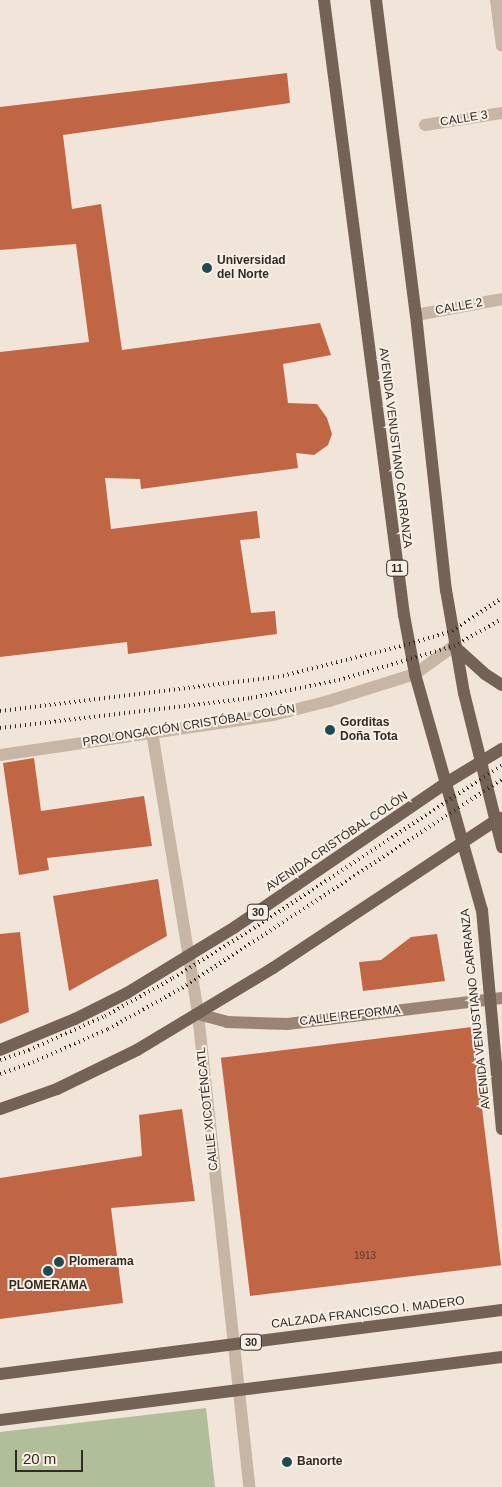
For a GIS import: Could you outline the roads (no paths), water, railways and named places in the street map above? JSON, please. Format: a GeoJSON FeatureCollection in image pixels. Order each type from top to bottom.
{"type":"FeatureCollection","features":[{"type":"Feature","properties":{"kind":"main road","name":"AVENIDA VENUSTIANO CARRANZA"},"geometry":{"type":"LineString","coordinates":[[324,0],[397,569],[415,674],[482,910],[496,998],[502,1130]]}},
{"type":"Feature","properties":{"kind":"main road"},"geometry":{"type":"LineString","coordinates":[[376,0],[416,315],[454,646],[481,761],[498,819],[502,847]]}},
{"type":"Feature","properties":{"kind":"main road"},"geometry":{"type":"LineString","coordinates":[[454,646],[485,674],[502,685]]}},
{"type":"Feature","properties":{"kind":"main road","name":"AVENIDA CRISTÓBAL COLÓN"},"geometry":{"type":"LineString","coordinates":[[0,1050],[75,1019],[128,993],[288,892],[446,783],[502,749]]}},
{"type":"Feature","properties":{"kind":"main road"},"geometry":{"type":"LineString","coordinates":[[0,1109],[56,1089],[128,1055],[273,968],[498,819]]}},
{"type":"Feature","properties":{"kind":"main road","name":"CALZADA FRANCISCO I. MADERO"},"geometry":{"type":"LineString","coordinates":[[0,1374],[502,1310]]}},
{"type":"Feature","properties":{"kind":"main road"},"geometry":{"type":"LineString","coordinates":[[0,1420],[502,1357]]}},
{"type":"Feature","properties":{"kind":"street"},"geometry":{"type":"LineString","coordinates":[[496,0],[502,46]]}},
{"type":"Feature","properties":{"kind":"street","name":"CALLE 3"},"geometry":{"type":"LineString","coordinates":[[425,125],[502,114]]}},
{"type":"Feature","properties":{"kind":"street","name":"CALLE 2"},"geometry":{"type":"LineString","coordinates":[[416,315],[502,299]]}},
{"type":"Feature","properties":{"kind":"street","name":"PROLONGACIÓN CRISTÓBAL COLÓN"},"geometry":{"type":"LineString","coordinates":[[0,755],[273,715],[363,692],[415,674],[454,646]]}},
{"type":"Feature","properties":{"kind":"street","name":"CALLE XICOTÉNCATL"},"geometry":{"type":"LineString","coordinates":[[152,732],[198,1014],[249,1487]]}},
{"type":"Feature","properties":{"kind":"street","name":"CALLE REFORMA"},"geometry":{"type":"LineString","coordinates":[[198,1014],[227,1022],[287,1024],[496,998]]}},
{"type":"Feature","properties":{"kind":"railway"},"geometry":{"type":"LineString","coordinates":[[0,711],[278,677],[409,644],[452,631],[502,598]]}},
{"type":"Feature","properties":{"kind":"railway"},"geometry":{"type":"LineString","coordinates":[[0,728],[251,698],[339,680],[454,646],[502,619]]}},
{"type":"Feature","properties":{"kind":"railway"},"geometry":{"type":"LineString","coordinates":[[0,1060],[29,1050],[105,1016],[173,978],[254,928],[502,765]]}},
{"type":"Feature","properties":{"kind":"railway"},"geometry":{"type":"LineString","coordinates":[[0,1074],[33,1062],[108,1029],[182,988],[502,779]]}},
{"type":"Feature","properties":{"kind":"place","name":"Universidad del Norte"},"geometry":{"type":"Point","coordinates":[207,268]}},
{"type":"Feature","properties":{"kind":"place","name":"Gorditas Doña Tota"},"geometry":{"type":"Point","coordinates":[330,730]}},
{"type":"Feature","properties":{"kind":"place","name":"Plomerama"},"geometry":{"type":"Point","coordinates":[59,1262]}},
{"type":"Feature","properties":{"kind":"place","name":"PLOMERAMA"},"geometry":{"type":"Point","coordinates":[48,1271]}},
{"type":"Feature","properties":{"kind":"place","name":"Banorte"},"geometry":{"type":"Point","coordinates":[287,1462]}}]}
